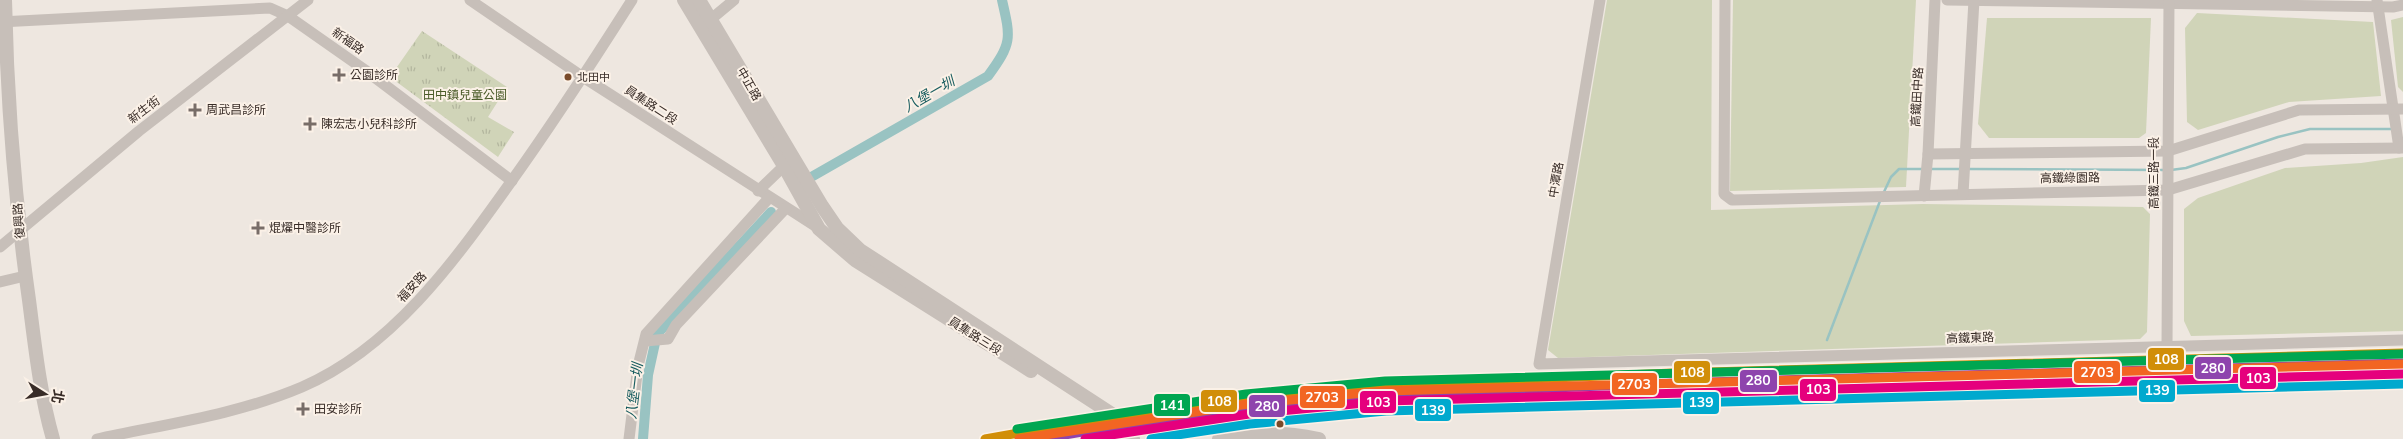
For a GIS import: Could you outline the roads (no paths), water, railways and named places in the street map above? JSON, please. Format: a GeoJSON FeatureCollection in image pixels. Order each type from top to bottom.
{"type":"FeatureCollection","features":[{"type":"Feature","properties":{"kind":"street","name":"復興路"},"geometry":{"type":"LineString","coordinates":[[5,0],[3,22],[25,276],[36,352],[53,439]]}},
{"type":"Feature","properties":{"kind":"street","name":"新生街"},"geometry":{"type":"LineString","coordinates":[[0,247],[139,131],[308,0]]}},
{"type":"Feature","properties":{"kind":"street","name":"員集路二段"},"geometry":{"type":"LineString","coordinates":[[470,0],[583,77],[786,208]]}},
{"type":"Feature","properties":{"kind":"street","name":"福安路"},"geometry":{"type":"LineString","coordinates":[[97,439],[199,419],[258,404],[303,387],[334,371],[374,342],[426,293],[512,181],[583,77],[632,0]]}},
{"type":"Feature","properties":{"kind":"street","name":"中正路"},"geometry":{"type":"LineString","coordinates":[[684,0],[706,24],[798,169],[807,194]]}},
{"type":"Feature","properties":{"kind":"street","name":"中正路"},"geometry":{"type":"LineString","coordinates":[[698,0],[706,24],[784,166],[807,194]]}},
{"type":"Feature","properties":{"kind":"street"},"geometry":{"type":"LineString","coordinates":[[706,24],[734,0]]}},
{"type":"Feature","properties":{"kind":"street","name":"中潭路"},"geometry":{"type":"LineString","coordinates":[[1539,364],[1600,0]]}},
{"type":"Feature","properties":{"kind":"street","name":"高鐵綠園路"},"geometry":{"type":"LineString","coordinates":[[1725,0],[1724,194],[1732,200],[2168,190],[2305,149],[2401,148]]}},
{"type":"Feature","properties":{"kind":"street","name":"高鐵田中路"},"geometry":{"type":"LineString","coordinates":[[1924,196],[1928,154],[1935,0]]}},
{"type":"Feature","properties":{"kind":"street"},"geometry":{"type":"LineString","coordinates":[[1947,0],[2378,3],[2403,5]]}},
{"type":"Feature","properties":{"kind":"street"},"geometry":{"type":"LineString","coordinates":[[1963,194],[1974,0]]}},
{"type":"Feature","properties":{"kind":"street","name":"高鐵三路一段"},"geometry":{"type":"LineString","coordinates":[[2167,346],[2169,2]]}},
{"type":"Feature","properties":{"kind":"street"},"geometry":{"type":"LineString","coordinates":[[2378,3],[2399,109],[2401,148]]}},
{"type":"Feature","properties":{"kind":"street","name":"新福路"},"geometry":{"type":"LineString","coordinates":[[3,22],[270,8],[288,16],[365,70],[512,181]]}},
{"type":"Feature","properties":{"kind":"street"},"geometry":{"type":"LineString","coordinates":[[1928,154],[2168,151],[2299,110],[2399,109]]}},
{"type":"Feature","properties":{"kind":"street"},"geometry":{"type":"LineString","coordinates":[[758,191],[784,166]]}},
{"type":"Feature","properties":{"kind":"street"},"geometry":{"type":"LineString","coordinates":[[807,194],[819,229]]}},
{"type":"Feature","properties":{"kind":"street"},"geometry":{"type":"LineString","coordinates":[[807,194],[837,228],[860,250]]}},
{"type":"Feature","properties":{"kind":"street"},"geometry":{"type":"LineString","coordinates":[[629,439],[638,366],[646,334],[768,198]]}},
{"type":"Feature","properties":{"kind":"street"},"geometry":{"type":"LineString","coordinates":[[645,342],[668,339],[676,325],[786,208],[819,229],[860,250]]}},
{"type":"Feature","properties":{"kind":"street","name":"員集路三段"},"geometry":{"type":"LineString","coordinates":[[819,229],[855,260],[1108,420],[1130,438]]}},
{"type":"Feature","properties":{"kind":"street","name":"員集路三段"},"geometry":{"type":"LineString","coordinates":[[860,250],[1118,417],[1175,439]]}},
{"type":"Feature","properties":{"kind":"street"},"geometry":{"type":"LineString","coordinates":[[0,282],[25,276]]}},
{"type":"Feature","properties":{"kind":"street","name":"高鐵東路"},"geometry":{"type":"LineString","coordinates":[[1539,364],[2403,340]]}},
{"type":"Feature","properties":{"kind":"street"},"geometry":{"type":"LineString","coordinates":[[1118,417],[1130,438]]}},
{"type":"Feature","properties":{"kind":"street"},"geometry":{"type":"LineString","coordinates":[[1219,439],[1262,432],[1319,439]]}},
{"type":"Feature","properties":{"kind":"waterway","name":"八堡一圳"},"geometry":{"type":"LineString","coordinates":[[813,176],[988,76],[1002,56],[1007,40],[1008,32],[1002,0]]}},
{"type":"Feature","properties":{"kind":"waterway"},"geometry":{"type":"LineString","coordinates":[[2171,170],[2186,168],[2278,137],[2310,129],[2392,129]]}},
{"type":"Feature","properties":{"kind":"waterway"},"geometry":{"type":"LineString","coordinates":[[1883,194],[1891,177],[1899,169],[1923,169]]}},
{"type":"Feature","properties":{"kind":"waterway"},"geometry":{"type":"LineString","coordinates":[[1931,169],[1960,169]]}},
{"type":"Feature","properties":{"kind":"waterway"},"geometry":{"type":"LineString","coordinates":[[1968,169],[2165,170]]}},
{"type":"Feature","properties":{"kind":"waterway"},"geometry":{"type":"LineString","coordinates":[[1827,340],[1880,201]]}},
{"type":"Feature","properties":{"kind":"waterway","name":"八堡一圳"},"geometry":{"type":"LineString","coordinates":[[643,439],[648,375],[657,334],[771,212]]}},
{"type":"Feature","properties":{"kind":"place","name":"公園診所"},"geometry":{"type":"Point","coordinates":[339,75]}},
{"type":"Feature","properties":{"kind":"place","name":"北田中"},"geometry":{"type":"Point","coordinates":[568,77]}},
{"type":"Feature","properties":{"kind":"place","name":"周武昌診所"},"geometry":{"type":"Point","coordinates":[195,110]}},
{"type":"Feature","properties":{"kind":"place","name":"陳宏志小兒科診所"},"geometry":{"type":"Point","coordinates":[310,124]}},
{"type":"Feature","properties":{"kind":"place","name":"焜燿中醫診所"},"geometry":{"type":"Point","coordinates":[258,228]}},
{"type":"Feature","properties":{"kind":"place","name":"田安診所"},"geometry":{"type":"Point","coordinates":[303,409]}},
{"type":"Feature","properties":{"kind":"park label","name":"田中鎮兒童公園"},"geometry":{"type":"Point","coordinates":[465,95]}}]}
